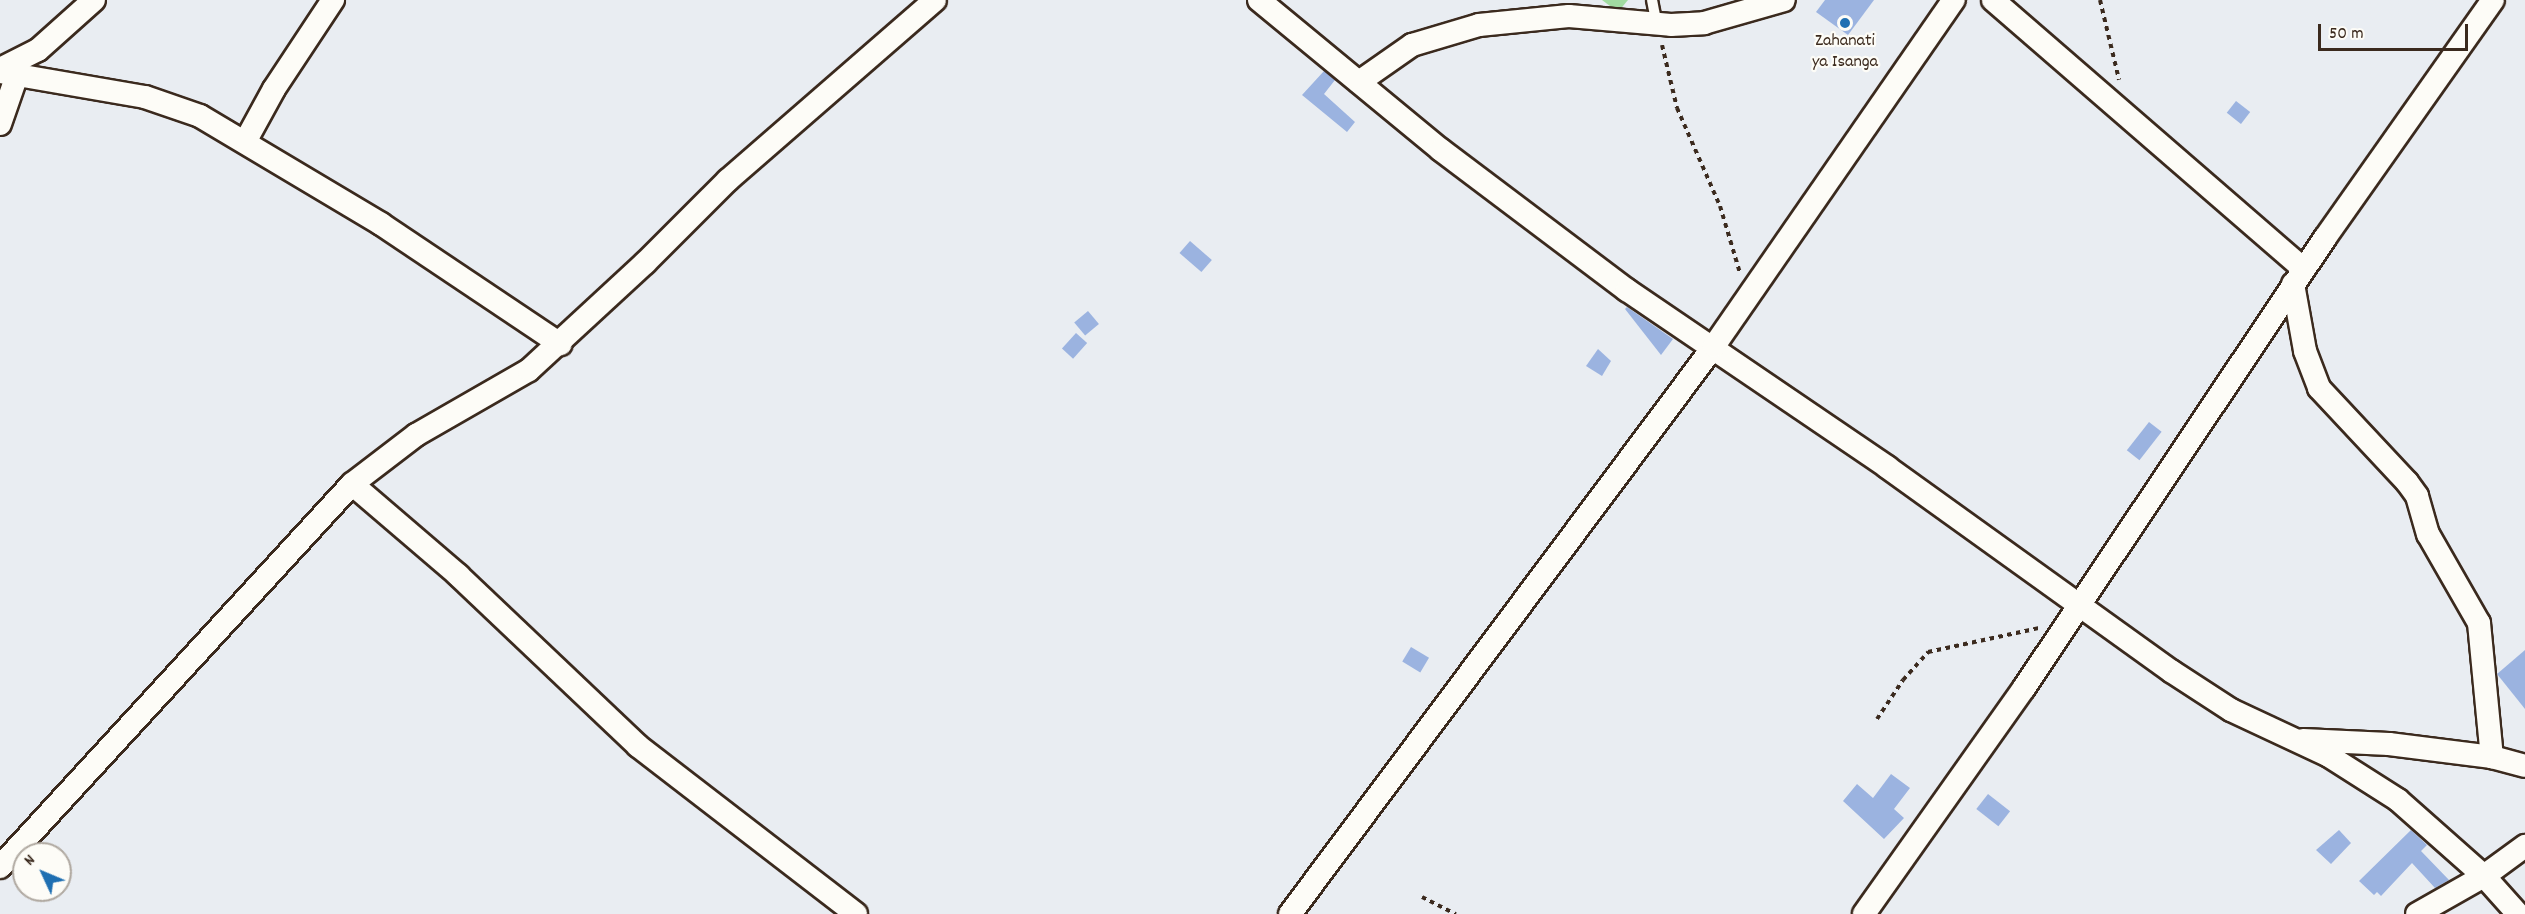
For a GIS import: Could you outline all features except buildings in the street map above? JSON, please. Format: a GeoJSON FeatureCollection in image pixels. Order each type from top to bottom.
{"type":"FeatureCollection","features":[{"type":"Feature","properties":{"kind":"street"},"geometry":{"type":"LineString","coordinates":[[0,124],[6,72],[38,50],[94,0]]}},
{"type":"Feature","properties":{"kind":"street"},"geometry":{"type":"LineString","coordinates":[[245,142],[333,0]]}},
{"type":"Feature","properties":{"kind":"street"},"geometry":{"type":"LineString","coordinates":[[0,867],[352,484],[416,435],[529,370],[560,344],[728,180],[935,0]]}},
{"type":"Feature","properties":{"kind":"street"},"geometry":{"type":"LineString","coordinates":[[1259,0],[1551,237],[1714,346],[2074,612],[2231,710],[2296,740],[2398,800],[2484,876],[2518,914]]}},
{"type":"Feature","properties":{"kind":"street"},"geometry":{"type":"LineString","coordinates":[[1359,82],[1412,45],[1479,25],[1654,10],[1671,25],[1704,23],[1784,0]]}},
{"type":"Feature","properties":{"kind":"street"},"geometry":{"type":"LineString","coordinates":[[1290,914],[1748,300],[1954,0]]}},
{"type":"Feature","properties":{"kind":"street"},"geometry":{"type":"LineString","coordinates":[[1993,0],[2299,276],[2305,351],[2319,388],[2408,482],[2416,496],[2428,534],[2480,623],[2492,757]]}},
{"type":"Feature","properties":{"kind":"street"},"geometry":{"type":"LineString","coordinates":[[1864,914],[1959,783],[2299,276],[2493,0]]}},
{"type":"Feature","properties":{"kind":"street"},"geometry":{"type":"LineString","coordinates":[[6,72],[165,102],[200,116],[381,224],[560,344]]}},
{"type":"Feature","properties":{"kind":"street"},"geometry":{"type":"LineString","coordinates":[[352,484],[467,583],[638,746],[856,914]]}},
{"type":"Feature","properties":{"kind":"street"},"geometry":{"type":"LineString","coordinates":[[2296,740],[2389,744],[2492,757],[2525,766]]}},
{"type":"Feature","properties":{"kind":"street"},"geometry":{"type":"LineString","coordinates":[[2417,914],[2484,876],[2525,846]]}},
{"type":"Feature","properties":{"kind":"path"},"geometry":{"type":"LineString","coordinates":[[2100,0],[2120,82]]}},
{"type":"Feature","properties":{"kind":"path"},"geometry":{"type":"LineString","coordinates":[[1654,10],[1677,108],[1720,206],[1748,300]]}},
{"type":"Feature","properties":{"kind":"path"},"geometry":{"type":"LineString","coordinates":[[1877,719],[1903,680],[1928,652],[2074,612]]}},
{"type":"Feature","properties":{"kind":"path"},"geometry":{"type":"LineString","coordinates":[[1422,897],[1456,914]]}},
{"type":"Feature","properties":{"kind":"green space"},"geometry":{"type":"Polygon","coordinates":[[[1602,0],[1628,0],[1618,12],[1602,0]]]}},
{"type":"Feature","properties":{"kind":"place","name":"Zahanati ya Isanga"},"geometry":{"type":"Point","coordinates":[1845,23]}}]}
